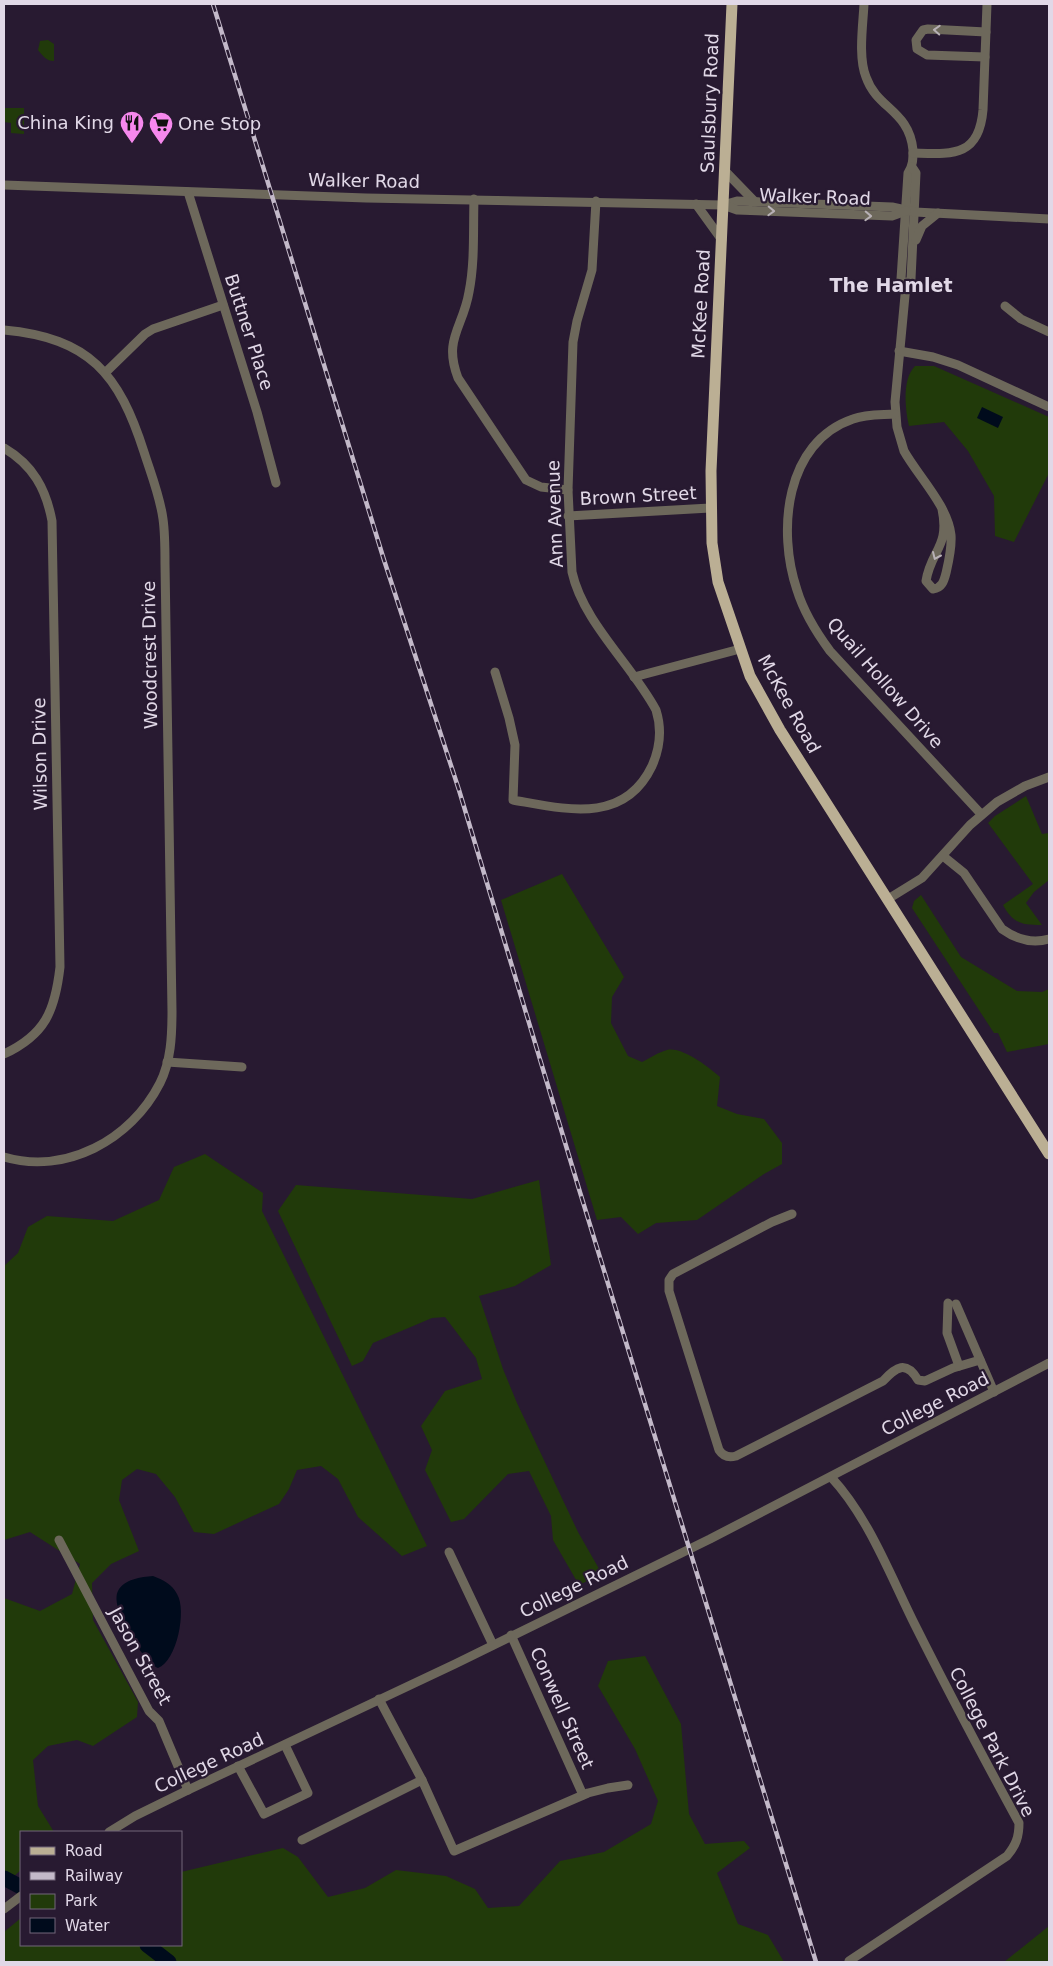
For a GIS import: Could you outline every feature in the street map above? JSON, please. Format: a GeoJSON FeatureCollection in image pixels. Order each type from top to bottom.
{"type":"FeatureCollection","features":[{"type":"Feature","properties":{"kind":"main road","name":"Saulsbury Road"},"geometry":{"type":"LineString","coordinates":[[723,204],[732,4]]}},
{"type":"Feature","properties":{"kind":"main road","name":"McKee Road"},"geometry":{"type":"LineString","coordinates":[[723,204],[710,508],[712,543],[718,582],[740,649],[750,676],[780,730],[1049,1154]]}},
{"type":"Feature","properties":{"kind":"street"},"geometry":{"type":"LineString","coordinates":[[864,4],[862,59],[865,75],[876,95],[904,122],[910,134],[913,154],[912,167],[916,173],[901,279],[906,285]]}},
{"type":"Feature","properties":{"kind":"street"},"geometry":{"type":"LineString","coordinates":[[913,154],[947,154],[965,149],[972,144],[982,121],[987,4]]}},
{"type":"Feature","properties":{"kind":"street"},"geometry":{"type":"LineString","coordinates":[[985,57],[927,55],[917,49],[916,40],[923,30],[928,29],[986,32]]}},
{"type":"Feature","properties":{"kind":"street"},"geometry":{"type":"LineString","coordinates":[[725,171],[755,202]]}},
{"type":"Feature","properties":{"kind":"street","name":"Walker Road"},"geometry":{"type":"LineString","coordinates":[[4,185],[347,197],[696,204],[723,204],[737,201],[892,207],[910,212],[1049,218]]}},
{"type":"Feature","properties":{"kind":"street","name":"Buttner Place"},"geometry":{"type":"LineString","coordinates":[[188,192],[257,412],[276,484]]}},
{"type":"Feature","properties":{"kind":"street"},"geometry":{"type":"LineString","coordinates":[[474,199],[472,276],[467,305],[452,347],[454,367],[458,378],[526,480],[540,487],[568,490]]}},
{"type":"Feature","properties":{"kind":"street","name":"Ann Avenue"},"geometry":{"type":"LineString","coordinates":[[495,672],[515,745],[513,800],[567,810],[589,810],[621,800],[639,786],[654,762],[658,750],[660,728],[656,710],[578,594],[572,572],[568,490],[573,342],[592,270],[596,201]]}},
{"type":"Feature","properties":{"kind":"street"},"geometry":{"type":"LineString","coordinates":[[696,204],[722,240]]}},
{"type":"Feature","properties":{"kind":"street","name":"Walker Road"},"geometry":{"type":"LineString","coordinates":[[723,204],[737,210],[892,216],[910,212]]}},
{"type":"Feature","properties":{"kind":"street"},"geometry":{"type":"LineString","coordinates":[[910,212],[913,247],[911,280],[906,285],[895,414],[904,451],[942,509],[951,533],[951,553],[942,583],[938,588],[933,589],[926,581],[944,538],[945,523],[942,509]]}},
{"type":"Feature","properties":{"kind":"street"},"geometry":{"type":"LineString","coordinates":[[913,247],[922,226],[938,213]]}},
{"type":"Feature","properties":{"kind":"street"},"geometry":{"type":"LineString","coordinates":[[106,372],[144,334],[153,329],[223,306]]}},
{"type":"Feature","properties":{"kind":"street"},"geometry":{"type":"LineString","coordinates":[[1005,306],[1021,319],[1049,332]]}},
{"type":"Feature","properties":{"kind":"street","name":"Woodcrest Drive"},"geometry":{"type":"LineString","coordinates":[[4,330],[28,332],[48,337],[75,348],[106,372],[119,390],[134,419],[157,492],[163,519],[172,1011],[171,1044],[160,1082],[141,1114],[128,1126],[105,1143],[71,1158],[40,1163],[21,1162],[4,1157]]}},
{"type":"Feature","properties":{"kind":"street"},"geometry":{"type":"LineString","coordinates":[[900,351],[934,357],[958,365],[1049,408]]}},
{"type":"Feature","properties":{"kind":"street","name":"Quail Hollow Drive"},"geometry":{"type":"LineString","coordinates":[[895,414],[868,416],[844,422],[823,436],[805,457],[798,471],[790,503],[788,536],[796,589],[810,621],[830,651],[981,814]]}},
{"type":"Feature","properties":{"kind":"street","name":"Wilson Drive"},"geometry":{"type":"LineString","coordinates":[[4,448],[28,466],[40,482],[48,502],[52,521],[60,967],[57,995],[49,1015],[20,1047],[4,1054]]}},
{"type":"Feature","properties":{"kind":"street","name":"Brown Street"},"geometry":{"type":"LineString","coordinates":[[568,516],[710,508]]}},
{"type":"Feature","properties":{"kind":"street"},"geometry":{"type":"LineString","coordinates":[[634,677],[740,649]]}},
{"type":"Feature","properties":{"kind":"street"},"geometry":{"type":"LineString","coordinates":[[888,899],[922,878],[981,814],[1011,792],[1049,777]]}},
{"type":"Feature","properties":{"kind":"street"},"geometry":{"type":"LineString","coordinates":[[943,856],[964,873],[1002,929],[1028,941],[1049,939]]}},
{"type":"Feature","properties":{"kind":"street"},"geometry":{"type":"LineString","coordinates":[[167,1062],[242,1066]]}},
{"type":"Feature","properties":{"kind":"street"},"geometry":{"type":"LineString","coordinates":[[792,1214],[772,1222],[673,1274],[669,1280],[669,1290],[706,1412],[722,1454],[736,1456],[884,1381],[893,1370],[906,1368],[912,1371],[918,1380],[925,1382],[959,1366],[980,1360]]}},
{"type":"Feature","properties":{"kind":"street"},"geometry":{"type":"LineString","coordinates":[[959,1366],[947,1333],[952,1304],[994,1392]]}},
{"type":"Feature","properties":{"kind":"street","name":"College Road"},"geometry":{"type":"LineString","coordinates":[[111,1831],[135,1816],[188,1790],[710,1539],[1049,1363]]}},
{"type":"Feature","properties":{"kind":"street","name":"College Park Drive"},"geometry":{"type":"LineString","coordinates":[[831,1477],[846,1493],[867,1528],[959,1713],[1019,1823],[1019,1836],[1015,1847],[1007,1856],[849,1961]]}},
{"type":"Feature","properties":{"kind":"street","name":"Jason Street"},"geometry":{"type":"LineString","coordinates":[[59,1540],[149,1712],[158,1721],[188,1790]]}},
{"type":"Feature","properties":{"kind":"street"},"geometry":{"type":"LineString","coordinates":[[449,1552],[493,1645]]}},
{"type":"Feature","properties":{"kind":"street","name":"Conwell Street"},"geometry":{"type":"LineString","coordinates":[[511,1635],[583,1795]]}},
{"type":"Feature","properties":{"kind":"street"},"geometry":{"type":"LineString","coordinates":[[379,1699],[422,1780],[454,1850],[583,1795],[628,1785]]}},
{"type":"Feature","properties":{"kind":"street"},"geometry":{"type":"LineString","coordinates":[[238,1766],[264,1814],[308,1793],[285,1745]]}},
{"type":"Feature","properties":{"kind":"street"},"geometry":{"type":"LineString","coordinates":[[302,1840],[422,1780]]}},
{"type":"Feature","properties":{"kind":"street"},"geometry":{"type":"LineString","coordinates":[[6,1907],[20,1897]]}},
{"type":"Feature","properties":{"kind":"green space"},"geometry":{"type":"Polygon","coordinates":[[[48,40],[54,44],[54,61],[47,59],[38,50],[40,41],[48,40]]]}},
{"type":"Feature","properties":{"kind":"green space"},"geometry":{"type":"Polygon","coordinates":[[[5,108],[24,108],[24,134],[11,133],[11,123],[4,122],[5,108]]]}},
{"type":"Feature","properties":{"kind":"green space"},"geometry":{"type":"Polygon","coordinates":[[[915,366],[934,366],[1049,417],[1049,473],[1014,542],[995,536],[994,496],[968,451],[944,422],[909,426],[906,411],[906,386],[915,366]]]}},
{"type":"Feature","properties":{"kind":"green space"},"geometry":{"type":"Polygon","coordinates":[[[1026,796],[1042,834],[1049,833],[1049,880],[1034,892],[1026,903],[1042,925],[1018,922],[1010,916],[1003,905],[1033,884],[988,823],[995,816],[1026,796]]]}},
{"type":"Feature","properties":{"kind":"green space"},"geometry":{"type":"Polygon","coordinates":[[[562,874],[624,977],[612,997],[611,1023],[628,1056],[642,1062],[667,1050],[688,1054],[720,1077],[717,1106],[737,1114],[764,1119],[782,1143],[782,1164],[764,1174],[697,1220],[656,1223],[638,1234],[621,1217],[597,1220],[501,900],[562,874]]]}},
{"type":"Feature","properties":{"kind":"green space"},"geometry":{"type":"Polygon","coordinates":[[[921,895],[961,957],[1017,991],[1042,992],[1049,989],[1049,1044],[1007,1052],[998,1033],[994,1033],[912,908],[914,901],[921,895]]]}},
{"type":"Feature","properties":{"kind":"green space"},"geometry":{"type":"Polygon","coordinates":[[[205,1154],[263,1193],[262,1211],[427,1546],[402,1556],[358,1517],[338,1479],[321,1466],[297,1470],[289,1489],[279,1504],[214,1534],[194,1532],[175,1497],[156,1474],[137,1469],[122,1480],[119,1500],[139,1551],[111,1564],[92,1583],[93,1620],[138,1702],[137,1717],[93,1746],[77,1740],[48,1746],[33,1760],[38,1806],[53,1831],[20,1831],[20,1871],[4,1885],[4,1598],[40,1611],[72,1594],[80,1564],[30,1532],[4,1540],[4,1266],[18,1253],[28,1227],[47,1216],[113,1221],[159,1200],[174,1167],[205,1154]]]}},
{"type":"Feature","properties":{"kind":"green space"},"geometry":{"type":"Polygon","coordinates":[[[539,1180],[551,1265],[515,1286],[479,1296],[503,1369],[517,1403],[578,1532],[602,1574],[579,1585],[553,1540],[551,1516],[529,1471],[508,1474],[464,1519],[451,1522],[425,1470],[432,1450],[421,1426],[445,1391],[482,1379],[476,1358],[445,1317],[432,1318],[373,1343],[363,1361],[352,1366],[278,1211],[296,1185],[472,1199],[539,1180]]]}},
{"type":"Feature","properties":{"kind":"green space"},"geometry":{"type":"Polygon","coordinates":[[[645,1656],[681,1724],[689,1814],[705,1844],[744,1841],[750,1848],[717,1873],[738,1924],[768,1935],[784,1962],[4,1962],[4,1932],[20,1919],[20,1946],[182,1946],[182,1872],[283,1848],[298,1857],[328,1897],[365,1888],[396,1870],[446,1876],[475,1889],[488,1908],[519,1906],[560,1861],[604,1852],[651,1824],[658,1801],[635,1749],[598,1686],[608,1661],[645,1656]]]}},
{"type":"Feature","properties":{"kind":"green space"},"geometry":{"type":"Polygon","coordinates":[[[1049,1926],[1049,1962],[1004,1962],[1049,1926]]]}},
{"type":"Feature","properties":{"kind":"water"},"geometry":{"type":"Polygon","coordinates":[[[982,407],[1003,417],[998,428],[977,418],[982,407]]]}},
{"type":"Feature","properties":{"kind":"water"},"geometry":{"type":"Polygon","coordinates":[[[153,1576],[173,1588],[180,1601],[181,1611],[175,1646],[165,1663],[158,1668],[136,1645],[118,1609],[117,1599],[118,1591],[124,1584],[138,1578],[153,1576]]]}},
{"type":"Feature","properties":{"kind":"waterway"},"geometry":{"type":"LineString","coordinates":[[4,1878],[20,1886]]}},
{"type":"Feature","properties":{"kind":"waterway"},"geometry":{"type":"LineString","coordinates":[[148,1946],[169,1962]]}},
{"type":"Feature","properties":{"kind":"railway"},"geometry":{"type":"LineString","coordinates":[[213,4],[384,560],[459,790],[816,1962]]}},
{"type":"Feature","properties":{"kind":"place","name":"China King"},"geometry":{"type":"Point","coordinates":[132,144]}},
{"type":"Feature","properties":{"kind":"place","name":"One Stop"},"geometry":{"type":"Point","coordinates":[161,145]}},
{"type":"Feature","properties":{"kind":"district","name":"The Hamlet"},"geometry":{"type":"Point","coordinates":[891,285]}}]}
